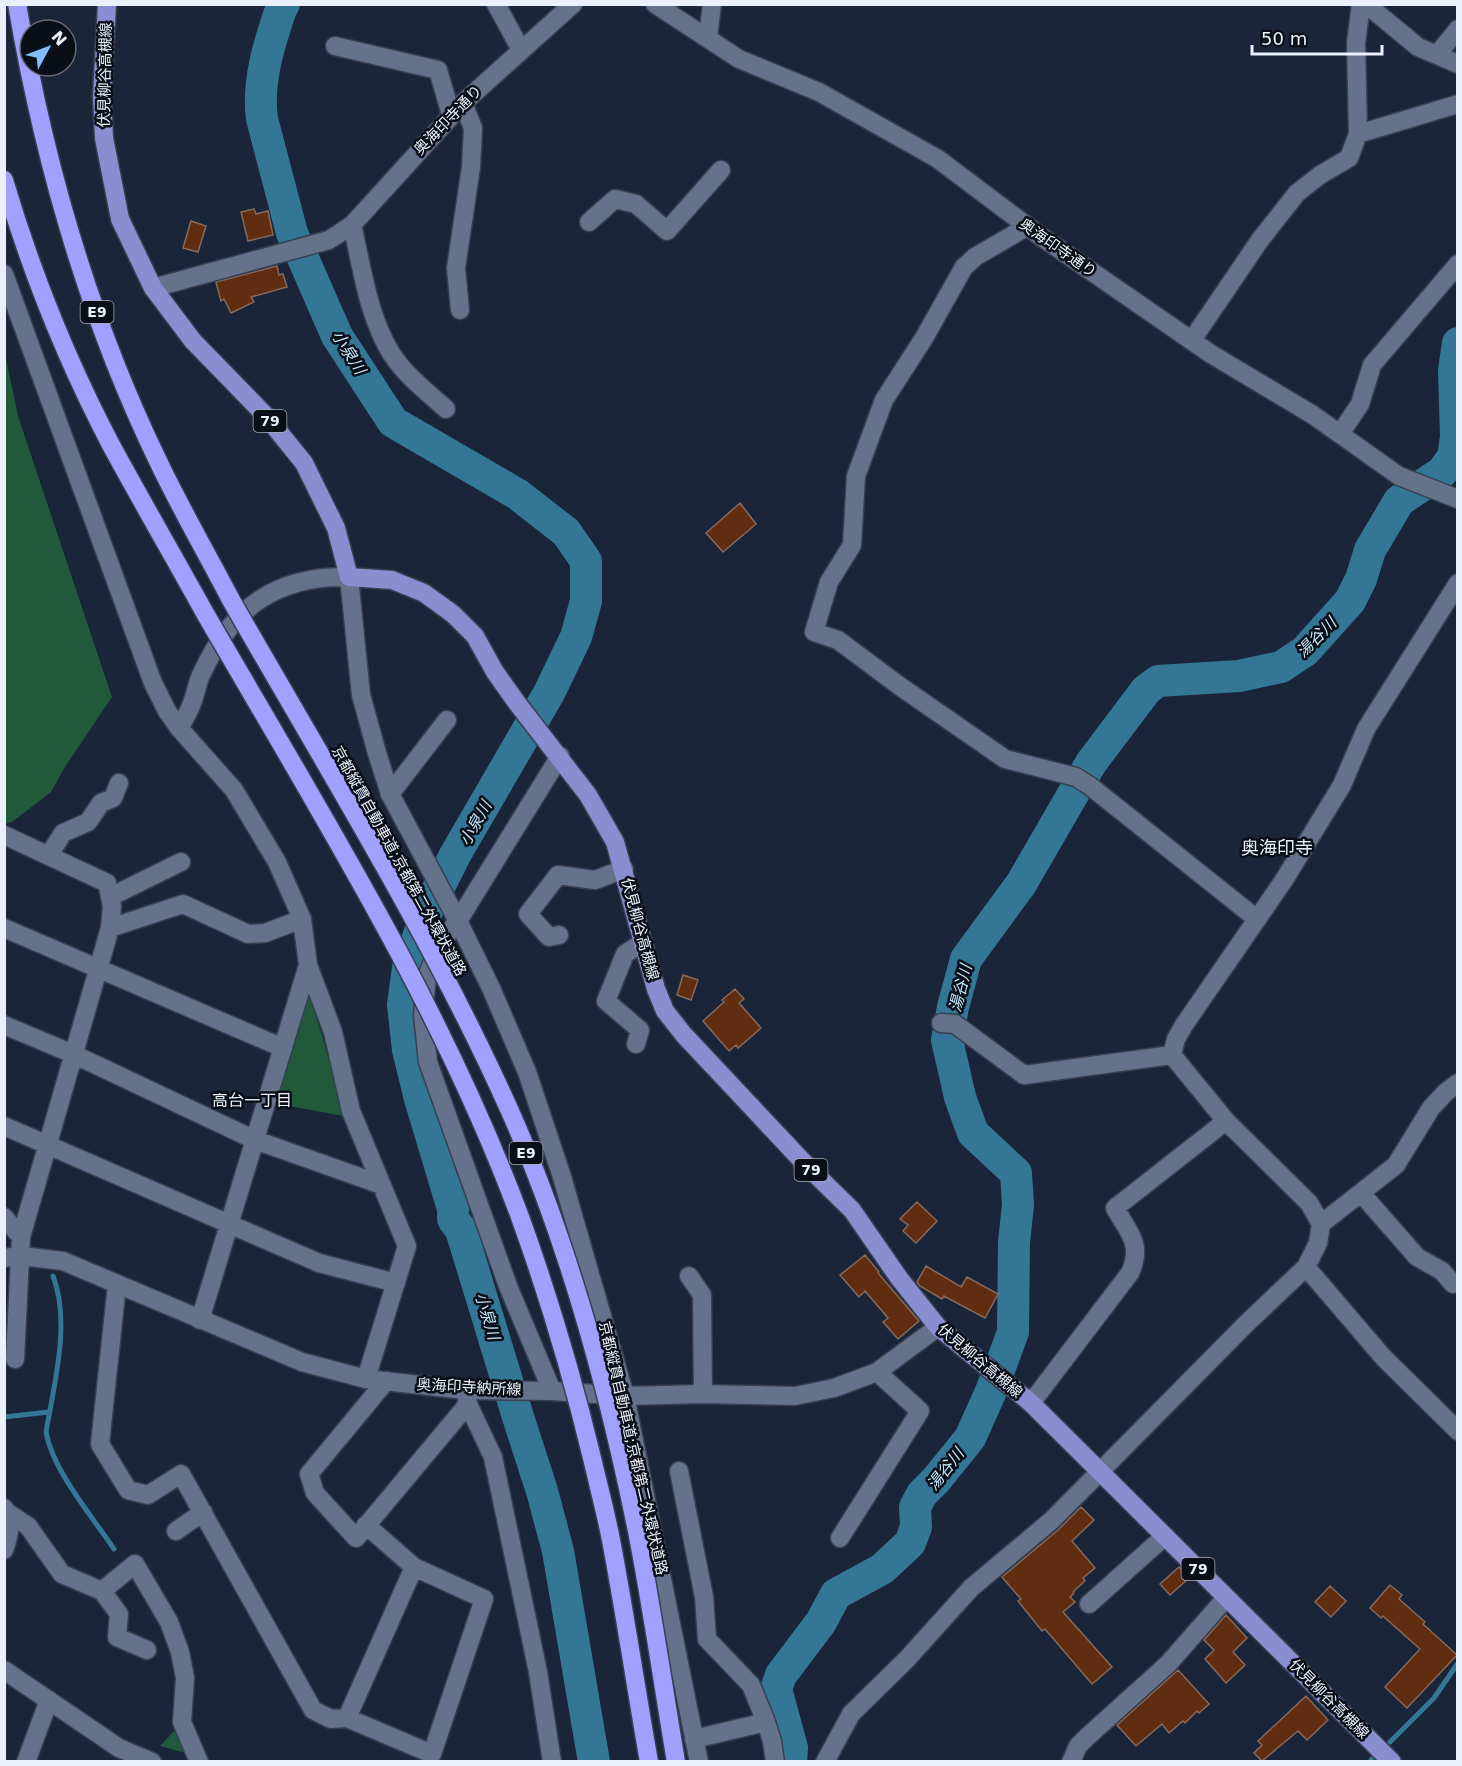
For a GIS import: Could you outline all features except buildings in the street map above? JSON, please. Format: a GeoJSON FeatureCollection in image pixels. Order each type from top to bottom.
{"type":"FeatureCollection","features":[{"type":"Feature","properties":{"kind":"highway","name":"京都縦貫自動車道;京都第二外環状道路"},"geometry":{"type":"LineString","coordinates":[[17,4],[40,120],[69,228],[112,354],[158,463],[231,600],[406,905],[462,1011],[510,1110],[548,1208],[585,1316],[610,1415],[637,1532],[676,1761]]}},
{"type":"Feature","properties":{"kind":"highway","name":"E9"},"geometry":{"type":"LineString","coordinates":[[4,180],[17,223],[57,331],[110,443],[206,615],[381,918],[436,1024],[476,1110],[520,1217],[555,1323],[611,1538],[649,1761]]}},
{"type":"Feature","properties":{"kind":"main road","name":"伏見柳谷高槻線"},"geometry":{"type":"LineString","coordinates":[[107,4],[102,96],[104,138],[120,219],[153,288],[193,341],[266,416],[304,463],[336,528],[349,577],[392,580],[424,593],[453,614],[475,636],[495,672],[517,703],[588,795],[615,842],[656,989],[669,1016],[684,1035],[800,1158],[852,1210],[898,1278],[938,1327],[1030,1403],[1390,1761]]}},
{"type":"Feature","properties":{"kind":"street"},"geometry":{"type":"LineString","coordinates":[[496,4],[521,50]]}},
{"type":"Feature","properties":{"kind":"street","name":"奥海印寺通り"},"geometry":{"type":"LineString","coordinates":[[153,288],[329,240],[352,225],[457,109],[573,4]]}},
{"type":"Feature","properties":{"kind":"street","name":"奥海印寺通り"},"geometry":{"type":"LineString","coordinates":[[655,4],[739,59],[819,92],[938,159],[1028,226],[1211,354],[1313,415],[1399,476],[1458,499]]}},
{"type":"Feature","properties":{"kind":"street"},"geometry":{"type":"LineString","coordinates":[[708,38],[712,4]]}},
{"type":"Feature","properties":{"kind":"street"},"geometry":{"type":"LineString","coordinates":[[1192,340],[1260,240],[1297,193],[1320,175],[1348,158],[1358,135],[1356,43],[1360,4]]}},
{"type":"Feature","properties":{"kind":"street"},"geometry":{"type":"LineString","coordinates":[[1366,4],[1418,47],[1458,64]]}},
{"type":"Feature","properties":{"kind":"street"},"geometry":{"type":"LineString","coordinates":[[1437,55],[1458,29]]}},
{"type":"Feature","properties":{"kind":"street"},"geometry":{"type":"LineString","coordinates":[[335,46],[438,70],[457,109],[473,128],[471,166],[456,268],[460,310]]}},
{"type":"Feature","properties":{"kind":"street"},"geometry":{"type":"LineString","coordinates":[[1358,135],[1458,104]]}},
{"type":"Feature","properties":{"kind":"street"},"geometry":{"type":"LineString","coordinates":[[589,222],[615,199],[636,204],[667,231],[721,170]]}},
{"type":"Feature","properties":{"kind":"street"},"geometry":{"type":"LineString","coordinates":[[352,225],[376,323],[392,354],[416,383],[446,409]]}},
{"type":"Feature","properties":{"kind":"street"},"geometry":{"type":"LineString","coordinates":[[1028,226],[975,257],[964,267],[924,338],[884,400],[856,476],[852,545],[829,582],[814,632],[838,640],[1005,759],[1083,781],[1257,919]]}},
{"type":"Feature","properties":{"kind":"street"},"geometry":{"type":"LineString","coordinates":[[1340,434],[1359,404],[1372,365],[1458,264]]}},
{"type":"Feature","properties":{"kind":"street"},"geometry":{"type":"LineString","coordinates":[[4,274],[153,682],[167,711],[234,790],[277,862],[302,919],[308,965],[333,1032],[351,1111],[407,1246],[366,1379]]}},
{"type":"Feature","properties":{"kind":"street"},"geometry":{"type":"LineString","coordinates":[[180,728],[192,703],[201,674],[224,633],[252,604],[279,588],[301,580],[328,576],[349,577],[361,695],[376,753],[390,794],[457,918],[491,988],[528,1072],[562,1177],[625,1396],[699,1761]]}},
{"type":"Feature","properties":{"kind":"street"},"geometry":{"type":"LineString","coordinates":[[1172,1055],[1176,1039],[1184,1025],[1284,880],[1342,785],[1366,729],[1458,584]]}},
{"type":"Feature","properties":{"kind":"street"},"geometry":{"type":"LineString","coordinates":[[390,794],[447,720]]}},
{"type":"Feature","properties":{"kind":"street"},"geometry":{"type":"LineString","coordinates":[[546,1390],[428,1062],[423,1015],[427,976],[441,942],[558,754]]}},
{"type":"Feature","properties":{"kind":"street"},"geometry":{"type":"LineString","coordinates":[[49,855],[63,833],[88,822],[101,803],[113,798],[119,783]]}},
{"type":"Feature","properties":{"kind":"street"},"geometry":{"type":"LineString","coordinates":[[4,835],[107,883],[112,906],[110,928],[21,1237],[13,1257],[15,1359]]}},
{"type":"Feature","properties":{"kind":"street"},"geometry":{"type":"LineString","coordinates":[[110,897],[181,862]]}},
{"type":"Feature","properties":{"kind":"street"},"geometry":{"type":"LineString","coordinates":[[559,935],[549,937],[528,914],[558,875],[595,880],[624,869]]}},
{"type":"Feature","properties":{"kind":"street"},"geometry":{"type":"LineString","coordinates":[[110,928],[183,904],[248,934],[265,933],[302,919]]}},
{"type":"Feature","properties":{"kind":"street"},"geometry":{"type":"LineString","coordinates":[[4,928],[283,1048]]}},
{"type":"Feature","properties":{"kind":"street"},"geometry":{"type":"LineString","coordinates":[[636,1044],[640,1030],[606,1001],[625,954],[643,942]]}},
{"type":"Feature","properties":{"kind":"street"},"geometry":{"type":"LineString","coordinates":[[200,1320],[308,965]]}},
{"type":"Feature","properties":{"kind":"street"},"geometry":{"type":"LineString","coordinates":[[4,1024],[255,1140],[382,1185]]}},
{"type":"Feature","properties":{"kind":"street"},"geometry":{"type":"LineString","coordinates":[[948,1024],[1024,1075],[1172,1055]]}},
{"type":"Feature","properties":{"kind":"street"},"geometry":{"type":"LineString","coordinates":[[825,1761],[851,1714],[907,1659],[971,1588],[1052,1520],[1247,1323],[1306,1267],[1318,1243],[1321,1224],[1309,1203],[1226,1121],[1172,1055]]}},
{"type":"Feature","properties":{"kind":"street"},"geometry":{"type":"LineString","coordinates":[[1321,1224],[1396,1166],[1431,1108],[1458,1083]]}},
{"type":"Feature","properties":{"kind":"street"},"geometry":{"type":"LineString","coordinates":[[1030,1403],[1133,1267],[1137,1247],[1115,1208],[1226,1121]]}},
{"type":"Feature","properties":{"kind":"street"},"geometry":{"type":"LineString","coordinates":[[4,1126],[318,1263],[396,1283]]}},
{"type":"Feature","properties":{"kind":"street"},"geometry":{"type":"LineString","coordinates":[[1361,1193],[1418,1257],[1442,1271],[1453,1284]]}},
{"type":"Feature","properties":{"kind":"street"},"geometry":{"type":"LineString","coordinates":[[4,1217],[21,1237]]}},
{"type":"Feature","properties":{"kind":"street","name":"奥海印寺納所線"},"geometry":{"type":"LineString","coordinates":[[13,1257],[63,1261],[302,1362],[366,1379],[471,1395],[546,1390],[625,1396],[702,1394],[795,1396],[834,1388],[877,1372],[938,1327]]}},
{"type":"Feature","properties":{"kind":"street"},"geometry":{"type":"LineString","coordinates":[[1306,1267],[1383,1357],[1458,1431]]}},
{"type":"Feature","properties":{"kind":"street"},"geometry":{"type":"LineString","coordinates":[[689,1276],[702,1295],[702,1394]]}},
{"type":"Feature","properties":{"kind":"street"},"geometry":{"type":"LineString","coordinates":[[117,1284],[100,1444],[128,1490],[148,1495],[181,1474],[314,1710],[331,1719],[347,1718],[432,1754],[484,1599],[414,1567],[366,1526]]}},
{"type":"Feature","properties":{"kind":"street"},"geometry":{"type":"LineString","coordinates":[[840,1538],[920,1411],[877,1372]]}},
{"type":"Feature","properties":{"kind":"street"},"geometry":{"type":"LineString","coordinates":[[386,1381],[309,1474],[315,1493],[356,1538],[471,1395]]}},
{"type":"Feature","properties":{"kind":"street"},"geometry":{"type":"LineString","coordinates":[[471,1395],[493,1457],[538,1672],[552,1761]]}},
{"type":"Feature","properties":{"kind":"street"},"geometry":{"type":"LineString","coordinates":[[679,1471],[704,1597],[707,1639],[751,1684],[772,1741],[775,1761]]}},
{"type":"Feature","properties":{"kind":"street"},"geometry":{"type":"LineString","coordinates":[[4,1550],[9,1536],[6,1510]]}},
{"type":"Feature","properties":{"kind":"street"},"geometry":{"type":"LineString","coordinates":[[6,1510],[28,1526],[62,1574],[102,1590],[119,1614],[117,1637],[147,1650]]}},
{"type":"Feature","properties":{"kind":"street"},"geometry":{"type":"LineString","coordinates":[[176,1531],[203,1512]]}},
{"type":"Feature","properties":{"kind":"street"},"geometry":{"type":"LineString","coordinates":[[1089,1604],[1165,1536]]}},
{"type":"Feature","properties":{"kind":"street"},"geometry":{"type":"LineString","coordinates":[[102,1590],[135,1564],[169,1622],[180,1652],[185,1678],[182,1722],[199,1761]]}},
{"type":"Feature","properties":{"kind":"street"},"geometry":{"type":"LineString","coordinates":[[347,1718],[414,1567]]}},
{"type":"Feature","properties":{"kind":"street"},"geometry":{"type":"LineString","coordinates":[[1071,1761],[1078,1746],[1168,1664],[1226,1598]]}},
{"type":"Feature","properties":{"kind":"street"},"geometry":{"type":"LineString","coordinates":[[4,1670],[49,1700],[117,1755],[152,1761]]}},
{"type":"Feature","properties":{"kind":"street"},"geometry":{"type":"LineString","coordinates":[[26,1761],[49,1700]]}},
{"type":"Feature","properties":{"kind":"street"},"geometry":{"type":"LineString","coordinates":[[694,1739],[766,1722]]}},
{"type":"Feature","properties":{"kind":"green space"},"geometry":{"type":"Polygon","coordinates":[[[5,354],[18,416],[112,697],[51,792],[12,822],[5,824],[5,354]]]}},
{"type":"Feature","properties":{"kind":"green space"},"geometry":{"type":"Polygon","coordinates":[[[308,993],[322,1035],[344,1116],[273,1103],[308,993]]]}},
{"type":"Feature","properties":{"kind":"green space"},"geometry":{"type":"Polygon","coordinates":[[[175,1730],[186,1753],[160,1746],[175,1730]]]}},
{"type":"Feature","properties":{"kind":"waterway","name":"小泉川"},"geometry":{"type":"LineString","coordinates":[[284,4],[265,63],[261,91],[262,119],[292,233],[337,336],[393,422],[517,494],[566,532],[586,561],[586,601],[576,637],[549,693],[455,855],[426,913],[408,968],[403,1005],[408,1050],[453,1209],[453,1219],[461,1230],[542,1491],[558,1551],[594,1762]]}},
{"type":"Feature","properties":{"kind":"waterway","name":"湯谷川"},"geometry":{"type":"LineString","coordinates":[[791,1762],[792,1748],[776,1689],[781,1675],[821,1622],[836,1594],[882,1569],[910,1543],[916,1527],[915,1507],[922,1494],[970,1438],[992,1389],[1013,1332],[1014,1242],[1018,1205],[1016,1173],[973,1133],[960,1097],[947,1040],[966,959],[1021,884],[1091,763],[1146,690],[1158,681],[1239,676],[1281,667],[1305,651],[1350,601],[1361,579],[1370,550],[1399,501],[1442,472],[1453,457],[1456,437],[1454,370],[1458,343]]}},
{"type":"Feature","properties":{"kind":"waterway"},"geometry":{"type":"LineString","coordinates":[[53,1276],[61,1313],[61,1333],[46,1432],[56,1462],[114,1549]]}},
{"type":"Feature","properties":{"kind":"waterway"},"geometry":{"type":"LineString","coordinates":[[4,1417],[49,1412]]}},
{"type":"Feature","properties":{"kind":"waterway"},"geometry":{"type":"LineString","coordinates":[[1390,1742],[1434,1698],[1458,1663]]}},
{"type":"Feature","properties":{"kind":"district","name":"奥海印寺"},"geometry":{"type":"Point","coordinates":[1277,848]}},
{"type":"Feature","properties":{"kind":"district","name":"高台一丁目"},"geometry":{"type":"Point","coordinates":[252,1100]}}]}
